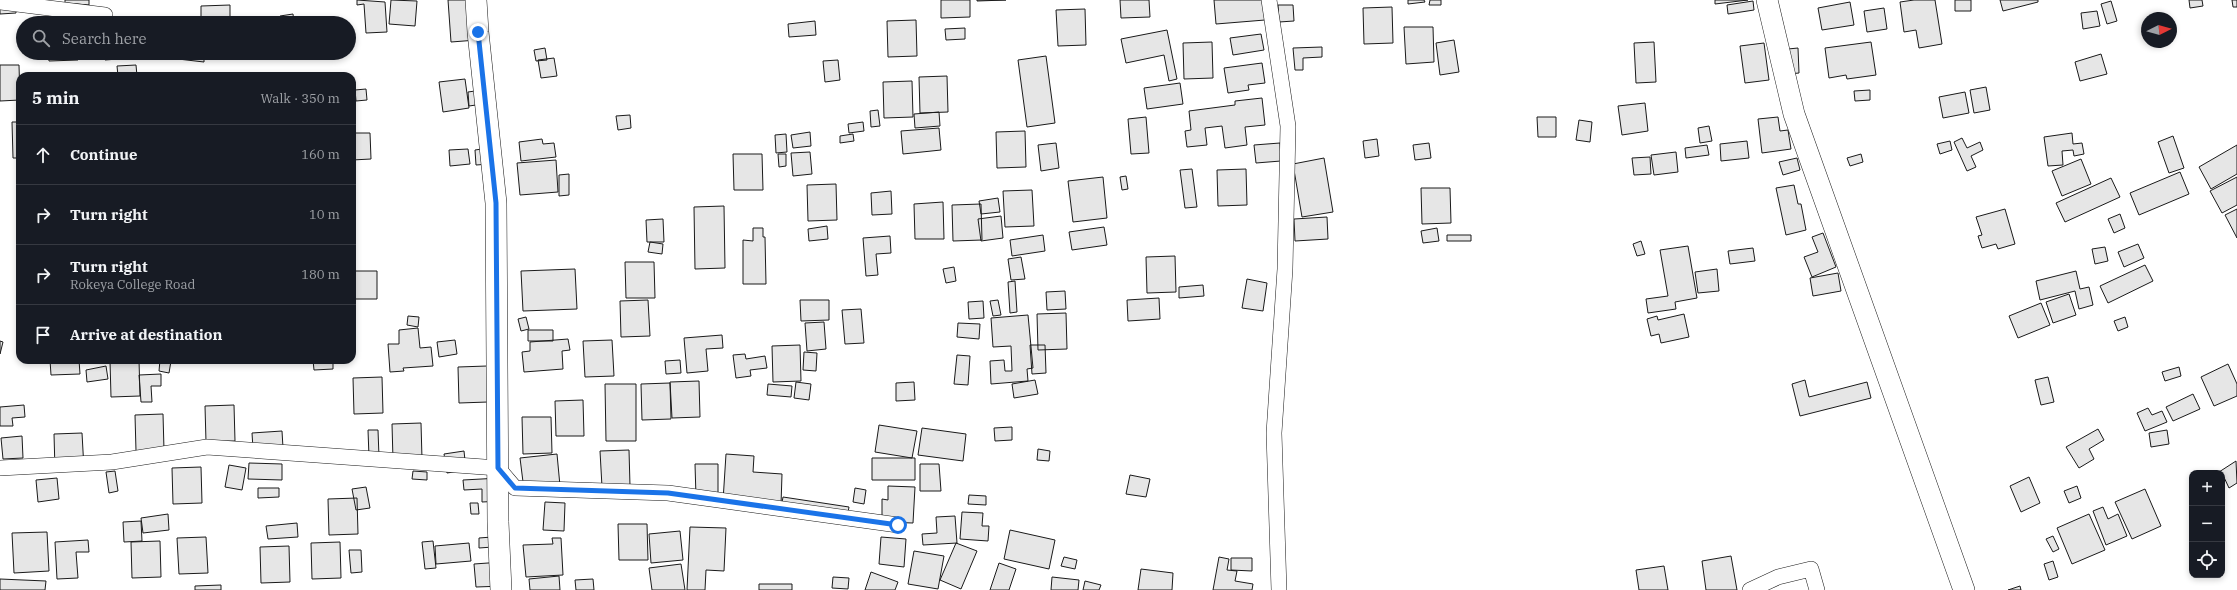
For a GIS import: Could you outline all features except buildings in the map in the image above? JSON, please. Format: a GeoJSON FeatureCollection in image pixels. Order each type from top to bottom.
{"type":"FeatureCollection","features":[{"type":"Feature","properties":{"kind":"main road"},"geometry":{"type":"LineString","coordinates":[[476,0],[496,203],[498,468],[501,590]]}},
{"type":"Feature","properties":{"kind":"main road"},"geometry":{"type":"LineString","coordinates":[[1767,0],[1794,114],[1964,590]]}},
{"type":"Feature","properties":{"kind":"street"},"geometry":{"type":"LineString","coordinates":[[1269,0],[1288,126],[1285,269],[1274,433],[1279,590]]}},
{"type":"Feature","properties":{"kind":"street"},"geometry":{"type":"LineString","coordinates":[[0,2],[105,15]]}},
{"type":"Feature","properties":{"kind":"street"},"geometry":{"type":"LineString","coordinates":[[0,468],[112,462],[207,447],[498,468],[515,488],[668,493],[898,525]]}},
{"type":"Feature","properties":{"kind":"street"},"geometry":{"type":"LineString","coordinates":[[1750,590],[1778,577],[1811,569],[1817,590]]}},
{"type":"Feature","properties":{"kind":"route"},"geometry":{"type":"LineString","coordinates":[[478,32],[496,203],[498,468],[515,488],[668,493],[898,525]]}}]}
